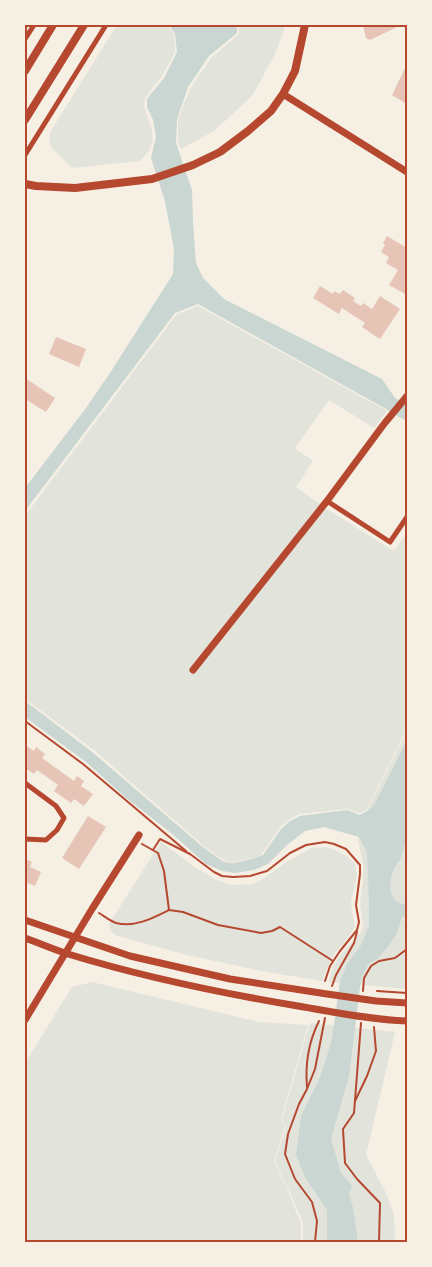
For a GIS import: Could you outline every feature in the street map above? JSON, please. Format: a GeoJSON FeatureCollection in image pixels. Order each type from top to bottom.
{"type":"FeatureCollection","features":[{"type":"Feature","properties":{"kind":"main road"},"geometry":{"type":"LineString","coordinates":[[25,71],[54,25]]}},
{"type":"Feature","properties":{"kind":"main road"},"geometry":{"type":"LineString","coordinates":[[25,120],[84,25]]}},
{"type":"Feature","properties":{"kind":"main road"},"geometry":{"type":"LineString","coordinates":[[25,184],[75,188],[152,179],[193,165],[220,152],[271,111],[283,94],[295,71],[305,25]]}},
{"type":"Feature","properties":{"kind":"street"},"geometry":{"type":"LineString","coordinates":[[25,39],[34,25]]}},
{"type":"Feature","properties":{"kind":"street"},"geometry":{"type":"LineString","coordinates":[[25,155],[106,25]]}},
{"type":"Feature","properties":{"kind":"street"},"geometry":{"type":"LineString","coordinates":[[283,94],[407,172]]}},
{"type":"Feature","properties":{"kind":"street"},"geometry":{"type":"LineString","coordinates":[[193,670],[327,501],[407,396]]}},
{"type":"Feature","properties":{"kind":"street"},"geometry":{"type":"LineString","coordinates":[[327,501],[390,542],[407,517]]}},
{"type":"Feature","properties":{"kind":"street"},"geometry":{"type":"LineString","coordinates":[[25,784],[56,806],[64,818],[57,830],[46,840],[25,839]]}},
{"type":"Feature","properties":{"kind":"street"},"geometry":{"type":"LineString","coordinates":[[25,1020],[137,838]]}},
{"type":"Feature","properties":{"kind":"street"},"geometry":{"type":"LineString","coordinates":[[25,920],[130,956],[230,979],[329,992],[372,1000],[407,1003]]}},
{"type":"Feature","properties":{"kind":"street"},"geometry":{"type":"LineString","coordinates":[[25,938],[102,964],[234,996],[324,1014],[407,1021]]}},
{"type":"Feature","properties":{"kind":"path"},"geometry":{"type":"LineString","coordinates":[[25,721],[83,764],[190,854],[222,876],[250,876],[267,871],[290,853],[306,844],[325,842],[346,849],[360,865],[356,905],[359,922],[354,943],[329,992]]}},
{"type":"Feature","properties":{"kind":"path"},"geometry":{"type":"LineString","coordinates":[[137,838],[158,853],[164,871],[169,910]]}},
{"type":"Feature","properties":{"kind":"path"},"geometry":{"type":"LineString","coordinates":[[153,850],[160,839],[190,854]]}},
{"type":"Feature","properties":{"kind":"path"},"geometry":{"type":"LineString","coordinates":[[92,910],[117,923],[128,924],[154,918],[169,910],[183,912],[218,924],[254,932],[272,931],[280,927],[333,961]]}},
{"type":"Feature","properties":{"kind":"path"},"geometry":{"type":"LineString","coordinates":[[325,981],[333,961],[357,930]]}},
{"type":"Feature","properties":{"kind":"path"},"geometry":{"type":"LineString","coordinates":[[362,996],[364,978],[371,966],[379,961],[395,958],[407,949]]}},
{"type":"Feature","properties":{"kind":"path"},"geometry":{"type":"LineString","coordinates":[[377,991],[407,993]]}},
{"type":"Feature","properties":{"kind":"path"},"geometry":{"type":"LineString","coordinates":[[315,1242],[317,1221],[312,1202],[296,1179],[285,1154],[288,1134],[315,1069],[324,1014]]}},
{"type":"Feature","properties":{"kind":"path"},"geometry":{"type":"LineString","coordinates":[[361,1015],[354,1113],[343,1129],[345,1164],[380,1203],[379,1242]]}},
{"type":"Feature","properties":{"kind":"path"},"geometry":{"type":"LineString","coordinates":[[307,1089],[307,1059],[314,1031],[319,1021]]}},
{"type":"Feature","properties":{"kind":"path"},"geometry":{"type":"LineString","coordinates":[[354,1103],[376,1051],[374,1027]]}},
{"type":"Feature","properties":{"kind":"shaded area"},"geometry":{"type":"Polygon","coordinates":[[[117,25],[167,25],[174,35],[175,52],[162,76],[145,98],[144,106],[152,130],[153,142],[148,152],[140,161],[72,168],[51,147],[49,134],[117,25]]]}},
{"type":"Feature","properties":{"kind":"shaded area"},"geometry":{"type":"Polygon","coordinates":[[[169,25],[237,25],[237,33],[209,56],[188,87],[177,119],[176,143],[192,190],[196,263],[203,278],[224,299],[382,379],[395,398],[407,406],[407,421],[198,304],[175,313],[25,511],[25,488],[86,408],[173,274],[174,249],[165,201],[151,158],[156,137],[153,120],[147,107],[147,99],[164,78],[177,52],[175,34],[169,25]]]}},
{"type":"Feature","properties":{"kind":"shaded area"},"geometry":{"type":"Polygon","coordinates":[[[239,25],[286,25],[274,56],[252,96],[214,131],[181,149],[178,144],[178,119],[190,89],[211,58],[239,34],[239,25]]]}},
{"type":"Feature","properties":{"kind":"shaded area"},"geometry":{"type":"Polygon","coordinates":[[[198,306],[387,411],[374,428],[329,400],[295,448],[313,461],[296,487],[394,551],[407,532],[407,729],[366,810],[360,813],[347,809],[299,814],[280,827],[261,855],[234,862],[225,861],[205,847],[94,750],[25,699],[25,514],[176,315],[198,306]]]}},
{"type":"Feature","properties":{"kind":"shaded area"},"geometry":{"type":"Polygon","coordinates":[[[25,701],[91,751],[204,848],[224,862],[234,863],[263,855],[281,829],[290,821],[300,816],[347,810],[360,815],[369,810],[374,805],[407,740],[407,838],[401,858],[393,872],[390,885],[396,901],[407,904],[407,916],[402,917],[397,933],[376,960],[368,964],[361,979],[349,1076],[331,1139],[341,1173],[352,1186],[349,1194],[358,1242],[327,1242],[327,1210],[305,1177],[296,1155],[301,1116],[321,1075],[332,1039],[340,981],[348,963],[361,945],[369,926],[367,852],[359,837],[324,827],[305,831],[287,845],[268,864],[254,870],[235,873],[222,871],[206,864],[86,762],[25,717],[25,701]]]}},
{"type":"Feature","properties":{"kind":"shaded area"},"geometry":{"type":"Polygon","coordinates":[[[407,731],[407,989],[329,982],[333,967],[361,932],[363,926],[360,902],[363,865],[358,838],[367,810],[407,731]]]}},
{"type":"Feature","properties":{"kind":"shaded area"},"geometry":{"type":"Polygon","coordinates":[[[161,842],[196,868],[229,885],[253,884],[311,848],[326,847],[348,857],[355,864],[357,875],[351,902],[355,925],[334,955],[322,981],[267,972],[187,955],[115,935],[111,931],[109,924],[161,842]]]}},
{"type":"Feature","properties":{"kind":"shaded area"},"geometry":{"type":"Polygon","coordinates":[[[92,982],[259,1022],[308,1025],[281,1119],[285,1126],[274,1162],[301,1224],[301,1242],[25,1242],[25,1063],[72,987],[92,982]]]}},
{"type":"Feature","properties":{"kind":"shaded area"},"geometry":{"type":"Polygon","coordinates":[[[310,1023],[395,1032],[366,1155],[386,1193],[394,1215],[395,1242],[303,1242],[303,1223],[275,1162],[286,1127],[282,1119],[310,1023]]]}},
{"type":"Feature","properties":{"kind":"building"},"geometry":{"type":"Polygon","coordinates":[[[363,25],[401,25],[370,40],[366,38],[363,25]]]}},
{"type":"Feature","properties":{"kind":"building"},"geometry":{"type":"Polygon","coordinates":[[[407,64],[407,100],[405,103],[392,95],[407,64]]]}},
{"type":"Feature","properties":{"kind":"building"},"geometry":{"type":"Polygon","coordinates":[[[387,236],[407,248],[407,295],[389,285],[398,270],[386,263],[389,257],[381,252],[387,236]]]}},
{"type":"Feature","properties":{"kind":"building"},"geometry":{"type":"Polygon","coordinates":[[[320,286],[333,294],[334,291],[340,294],[343,290],[355,298],[353,301],[361,306],[363,303],[372,309],[380,296],[400,309],[380,339],[362,327],[365,323],[342,308],[339,314],[313,298],[320,286]]]}},
{"type":"Feature","properties":{"kind":"building"},"geometry":{"type":"Polygon","coordinates":[[[56,337],[86,349],[79,367],[49,354],[56,337]]]}},
{"type":"Feature","properties":{"kind":"building"},"geometry":{"type":"Polygon","coordinates":[[[25,378],[55,398],[46,412],[25,399],[25,378]]]}},
{"type":"Feature","properties":{"kind":"building"},"geometry":{"type":"Polygon","coordinates":[[[25,745],[34,751],[36,747],[45,754],[42,758],[74,781],[77,776],[84,781],[81,786],[93,794],[84,806],[74,799],[71,803],[54,791],[58,785],[37,770],[34,774],[25,768],[25,745]]]}},
{"type":"Feature","properties":{"kind":"building"},"geometry":{"type":"Polygon","coordinates":[[[88,816],[106,827],[79,869],[62,858],[88,816]]]}},
{"type":"Feature","properties":{"kind":"building"},"geometry":{"type":"Polygon","coordinates":[[[25,859],[32,862],[30,867],[41,872],[35,886],[25,882],[25,859]]]}}]}
